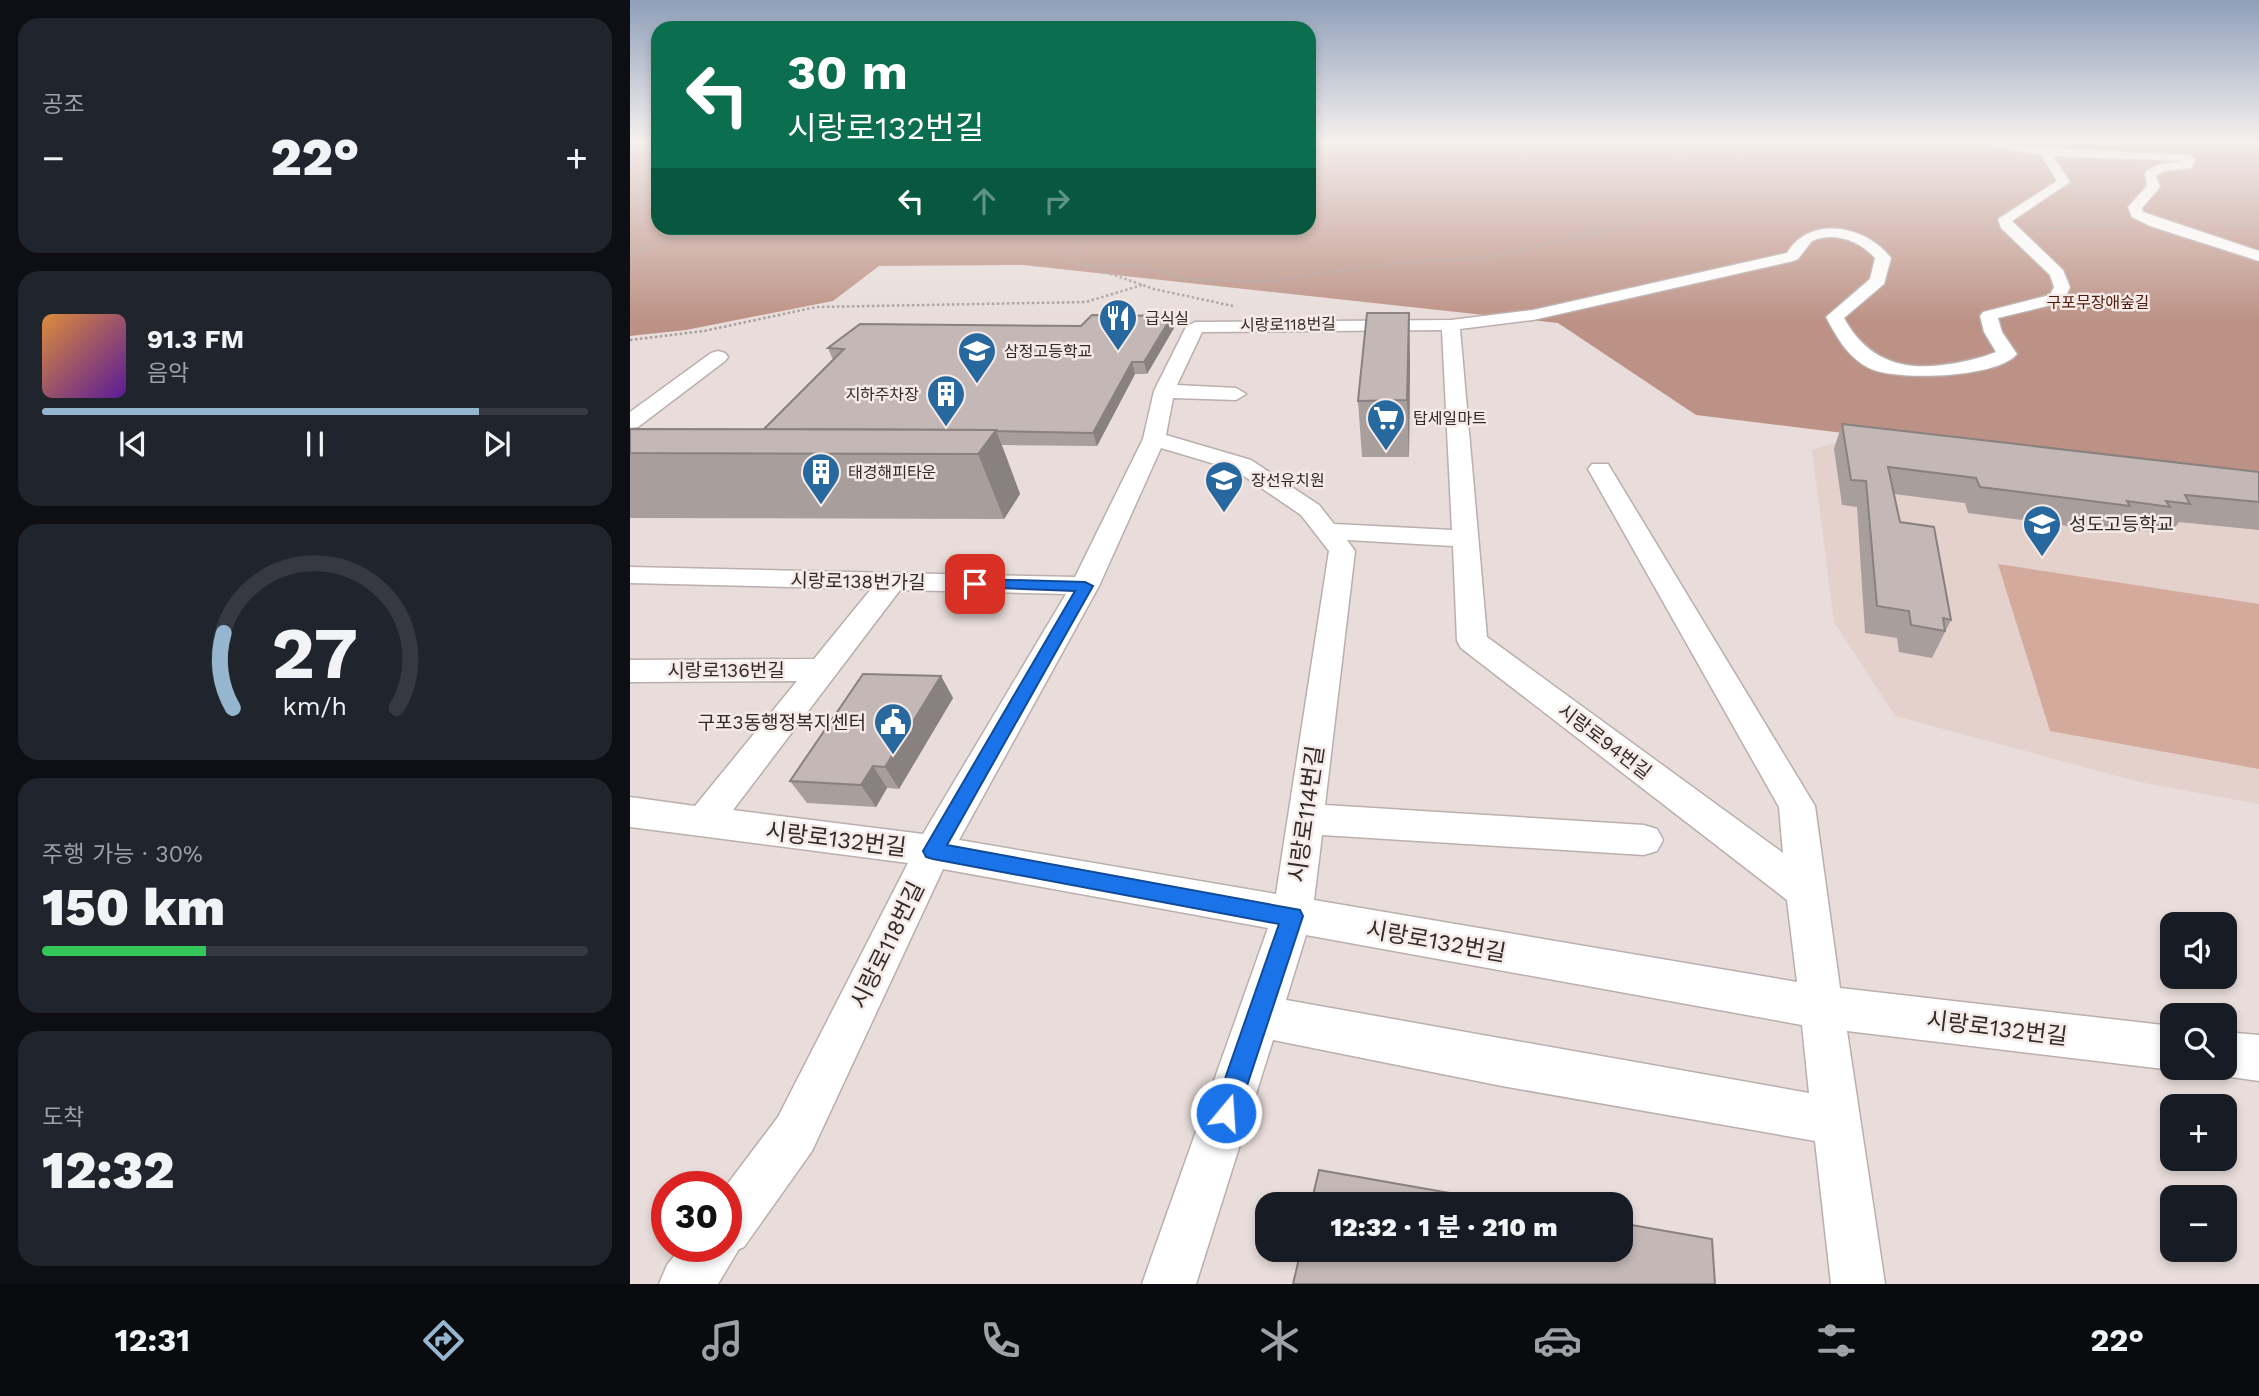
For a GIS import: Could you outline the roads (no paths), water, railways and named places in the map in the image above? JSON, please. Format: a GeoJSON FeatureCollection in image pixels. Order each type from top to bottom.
{"type":"FeatureCollection","features":[{"type":"Feature","properties":{"kind":"street","name":"시랑로118번길"},"geometry":{"type":"LineString","coordinates":[[742,1207],[795,1134],[933,851],[1085,586],[1154,439],[1164,391],[1195,327],[1264,324],[1451,325],[1493,322],[1674,285],[1793,256],[1804,239],[1811,236],[1846,235],[1864,239],[1884,258],[1878,282],[1835,317],[1847,338],[1872,363],[1912,374],[1989,362],[2007,354],[1993,332],[1989,316],[1998,309],[2031,307],[2057,298],[2062,287],[2057,273],[2006,225],[2005,219],[2033,200]]}},
{"type":"Feature","properties":{"kind":"street"},"geometry":{"type":"LineString","coordinates":[[2142,200],[2135,207],[2137,214],[2155,223],[2259,256]]}},
{"type":"Feature","properties":{"kind":"street","name":"시랑로94번길"},"geometry":{"type":"LineString","coordinates":[[1451,325],[1472,640],[1806,892]]}},
{"type":"Feature","properties":{"kind":"street"},"geometry":{"type":"LineString","coordinates":[[633,417],[718,357]]}},
{"type":"Feature","properties":{"kind":"street"},"geometry":{"type":"LineString","coordinates":[[1164,391],[1236,394]]}},
{"type":"Feature","properties":{"kind":"street","name":"시랑로114번길"},"geometry":{"type":"LineString","coordinates":[[1154,439],[1243,465],[1310,510],[1342,551],[1292,916],[1169,1284]]}},
{"type":"Feature","properties":{"kind":"street"},"geometry":{"type":"LineString","coordinates":[[1600,469],[1797,806],[1819,1007],[1858,1284]]}},
{"type":"Feature","properties":{"kind":"street"},"geometry":{"type":"LineString","coordinates":[[1326,531],[1465,539]]}},
{"type":"Feature","properties":{"kind":"street","name":"시랑로138번가길"},"geometry":{"type":"LineString","coordinates":[[630,575],[1085,586]]}},
{"type":"Feature","properties":{"kind":"street"},"geometry":{"type":"LineString","coordinates":[[703,822],[892,582]]}},
{"type":"Feature","properties":{"kind":"street","name":"시랑로136번길"},"geometry":{"type":"LineString","coordinates":[[630,671],[823,670]]}},
{"type":"Feature","properties":{"kind":"street","name":"시랑로132번길"},"geometry":{"type":"LineString","coordinates":[[630,813],[933,851],[1819,1007],[2160,1047]]}},
{"type":"Feature","properties":{"kind":"street"},"geometry":{"type":"LineString","coordinates":[[1305,819],[1644,841]]}},
{"type":"Feature","properties":{"kind":"street"},"geometry":{"type":"LineString","coordinates":[[1259,1016],[1502,1063],[1835,1121]]}},
{"type":"Feature","properties":{"kind":"street"},"geometry":{"type":"LineString","coordinates":[[2237,1055],[2259,1058]]}},
{"type":"Feature","properties":{"kind":"street"},"geometry":{"type":"LineString","coordinates":[[686,1284],[702,1262]]}},
{"type":"Feature","properties":{"kind":"place","name":"급식실"},"geometry":{"type":"Point","coordinates":[1118,352]}},
{"type":"Feature","properties":{"kind":"place","name":"삼정고등학교"},"geometry":{"type":"Point","coordinates":[977,385]}},
{"type":"Feature","properties":{"kind":"place","name":"지하주차장"},"geometry":{"type":"Point","coordinates":[946,428]}},
{"type":"Feature","properties":{"kind":"place","name":"탑세일마트"},"geometry":{"type":"Point","coordinates":[1386,452]}},
{"type":"Feature","properties":{"kind":"place","name":"태경해피타운"},"geometry":{"type":"Point","coordinates":[821,506]}},
{"type":"Feature","properties":{"kind":"place","name":"장선유치원"},"geometry":{"type":"Point","coordinates":[1224,514]}},
{"type":"Feature","properties":{"kind":"place","name":"성도고등학교"},"geometry":{"type":"Point","coordinates":[2042,558]}},
{"type":"Feature","properties":{"kind":"place","name":"구포3동행정복지센터"},"geometry":{"type":"Point","coordinates":[893,756]}},
{"type":"Feature","properties":{"kind":"park label","name":"구포무장애숲길"},"geometry":{"type":"Point","coordinates":[2098,302]}}]}
